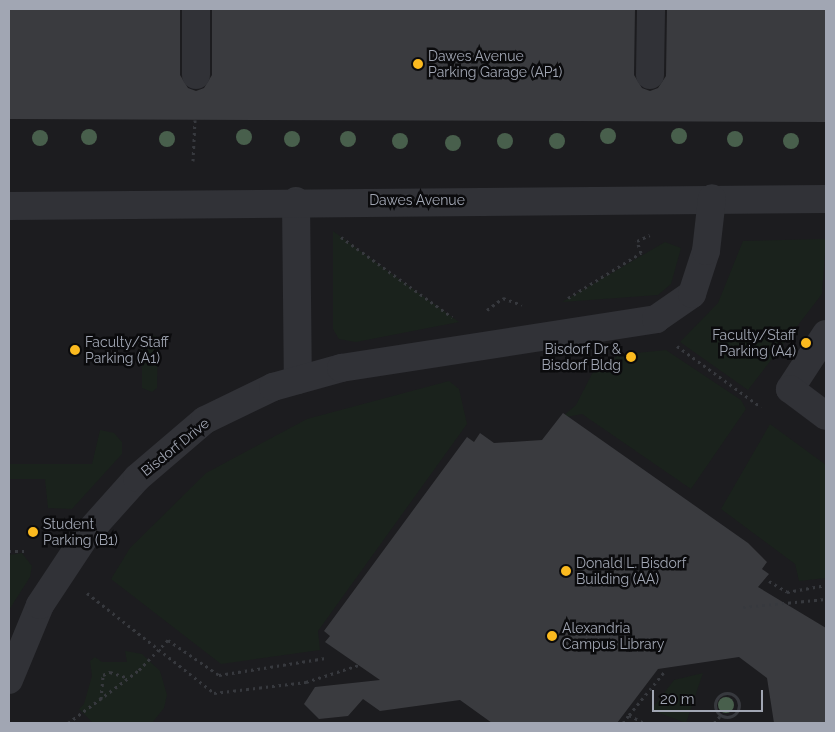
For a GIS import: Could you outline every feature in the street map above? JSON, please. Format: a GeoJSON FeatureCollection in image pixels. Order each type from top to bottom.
{"type":"FeatureCollection","features":[{"type":"Feature","properties":{"kind":"street"},"geometry":{"type":"LineString","coordinates":[[196,9],[196,75]]}},
{"type":"Feature","properties":{"kind":"street"},"geometry":{"type":"LineString","coordinates":[[650,75],[651,9]]}},
{"type":"Feature","properties":{"kind":"street","name":"Bisdorf Drive"},"geometry":{"type":"LineString","coordinates":[[9,680],[50,589],[110,505],[204,420],[273,387],[298,380],[418,354],[656,319],[678,308],[692,294],[701,272],[712,198]]}},
{"type":"Feature","properties":{"kind":"street","name":"Dawes Avenue"},"geometry":{"type":"LineString","coordinates":[[9,206],[296,201],[826,199]]}},
{"type":"Feature","properties":{"kind":"street"},"geometry":{"type":"LineString","coordinates":[[296,201],[298,380]]}},
{"type":"Feature","properties":{"kind":"street"},"geometry":{"type":"LineString","coordinates":[[826,334],[790,389],[826,416]]}},
{"type":"Feature","properties":{"kind":"path"},"geometry":{"type":"LineString","coordinates":[[193,161],[195,120]]}},
{"type":"Feature","properties":{"kind":"path"},"geometry":{"type":"LineString","coordinates":[[333,231],[460,322]]}},
{"type":"Feature","properties":{"kind":"path"},"geometry":{"type":"LineString","coordinates":[[549,336],[545,308],[641,253],[637,241],[655,233]]}},
{"type":"Feature","properties":{"kind":"path"},"geometry":{"type":"LineString","coordinates":[[486,318],[491,305],[503,298],[516,301],[526,312]]}},
{"type":"Feature","properties":{"kind":"path"},"geometry":{"type":"LineString","coordinates":[[672,339],[764,409]]}},
{"type":"Feature","properties":{"kind":"path"},"geometry":{"type":"LineString","coordinates":[[9,551],[25,551]]}},
{"type":"Feature","properties":{"kind":"path"},"geometry":{"type":"LineString","coordinates":[[769,580],[787,592],[826,585]]}},
{"type":"Feature","properties":{"kind":"path"},"geometry":{"type":"LineString","coordinates":[[82,589],[214,693],[306,682],[359,665]]}},
{"type":"Feature","properties":{"kind":"path"},"geometry":{"type":"LineString","coordinates":[[743,607],[826,598]]}},
{"type":"Feature","properties":{"kind":"path"},"geometry":{"type":"LineString","coordinates":[[68,723],[128,678],[168,640],[219,675],[326,658]]}},
{"type":"Feature","properties":{"kind":"path"},"geometry":{"type":"LineString","coordinates":[[623,723],[665,671]]}},
{"type":"Feature","properties":{"kind":"path"},"geometry":{"type":"LineString","coordinates":[[101,699],[103,676],[110,672],[128,678]]}},
{"type":"Feature","properties":{"kind":"path"},"geometry":{"type":"LineString","coordinates":[[714,723],[720,716],[736,712],[738,701],[732,695],[716,701],[720,716]]}},
{"type":"Feature","properties":{"kind":"path"},"geometry":{"type":"LineString","coordinates":[[629,715],[643,723]]}},
{"type":"Feature","properties":{"kind":"shaded area"},"geometry":{"type":"Polygon","coordinates":[[[9,9],[826,9],[826,723],[9,723],[9,9]]]}},
{"type":"Feature","properties":{"kind":"shaded area"},"geometry":{"type":"Polygon","coordinates":[[[333,231],[459,322],[356,342],[339,339],[333,329],[333,231]]]}},
{"type":"Feature","properties":{"kind":"shaded area"},"geometry":{"type":"Polygon","coordinates":[[[826,239],[822,294],[748,390],[680,342],[718,303],[743,241],[826,239]]]}},
{"type":"Feature","properties":{"kind":"shaded area"},"geometry":{"type":"Polygon","coordinates":[[[665,242],[681,248],[671,284],[658,295],[562,302],[665,242]]]}},
{"type":"Feature","properties":{"kind":"shaded area"},"geometry":{"type":"Polygon","coordinates":[[[150,334],[158,337],[157,388],[152,392],[142,388],[142,339],[150,334]]]}},
{"type":"Feature","properties":{"kind":"shaded area"},"geometry":{"type":"Polygon","coordinates":[[[666,350],[741,400],[746,409],[691,489],[582,414],[561,418],[576,405],[597,364],[611,364],[617,355],[666,350]]]}},
{"type":"Feature","properties":{"kind":"shaded area"},"geometry":{"type":"Polygon","coordinates":[[[449,381],[459,389],[467,424],[318,631],[320,650],[221,664],[111,579],[130,548],[206,473],[307,419],[449,381]]]}},
{"type":"Feature","properties":{"kind":"shaded area"},"geometry":{"type":"Polygon","coordinates":[[[770,424],[826,465],[826,578],[799,581],[795,564],[721,509],[770,424]]]}},
{"type":"Feature","properties":{"kind":"shaded area"},"geometry":{"type":"Polygon","coordinates":[[[100,430],[114,433],[122,442],[122,454],[72,509],[48,508],[45,479],[9,479],[9,464],[92,464],[100,430]]]}},
{"type":"Feature","properties":{"kind":"shaded area"},"geometry":{"type":"Polygon","coordinates":[[[22,553],[32,566],[30,577],[9,610],[9,555],[22,553]]]}},
{"type":"Feature","properties":{"kind":"shaded area"},"geometry":{"type":"Polygon","coordinates":[[[125,651],[142,654],[160,671],[167,695],[164,708],[152,723],[93,723],[79,709],[84,704],[92,676],[90,661],[95,657],[102,662],[127,662],[125,651]]]}},
{"type":"Feature","properties":{"kind":"shaded area"},"geometry":{"type":"Polygon","coordinates":[[[703,673],[686,723],[651,710],[674,680],[703,673]]]}},
{"type":"Feature","properties":{"kind":"building","name":"Dawes Avenue Parking Garage (AP1)"},"geometry":{"type":"Polygon","coordinates":[[[9,9],[180,9],[180,75],[188,88],[196,91],[204,88],[212,75],[212,9],[635,9],[634,75],[642,88],[650,91],[658,88],[666,76],[667,9],[826,9],[826,122],[9,119],[9,9]]]}},
{"type":"Feature","properties":{"kind":"building","name":"Donald L. Bisdorf Building (AA)"},"geometry":{"type":"Polygon","coordinates":[[[563,413],[748,543],[767,562],[762,569],[769,574],[758,587],[826,628],[826,723],[774,723],[767,678],[739,657],[658,669],[617,723],[492,723],[460,700],[380,711],[363,699],[348,716],[319,719],[304,704],[315,687],[380,680],[325,642],[330,636],[324,631],[467,437],[474,442],[480,433],[494,443],[542,440],[563,413]]]}},
{"type":"Feature","properties":{"kind":"place","name":"Dawes Avenue Parking Garage (AP1)"},"geometry":{"type":"Point","coordinates":[418,64]}},
{"type":"Feature","properties":{"kind":"place","name":"Faculty/Staff Parking (A4)"},"geometry":{"type":"Point","coordinates":[806,343]}},
{"type":"Feature","properties":{"kind":"place","name":"Faculty/Staff Parking (A1)"},"geometry":{"type":"Point","coordinates":[75,350]}},
{"type":"Feature","properties":{"kind":"place","name":"Bisdorf Dr & Bisdorf Bldg"},"geometry":{"type":"Point","coordinates":[631,357]}},
{"type":"Feature","properties":{"kind":"place","name":"Student Parking (B1)"},"geometry":{"type":"Point","coordinates":[33,532]}},
{"type":"Feature","properties":{"kind":"place","name":"Donald L. Bisdorf Building (AA)"},"geometry":{"type":"Point","coordinates":[566,571]}},
{"type":"Feature","properties":{"kind":"place","name":"Alexandria Campus Library"},"geometry":{"type":"Point","coordinates":[552,636]}}]}
